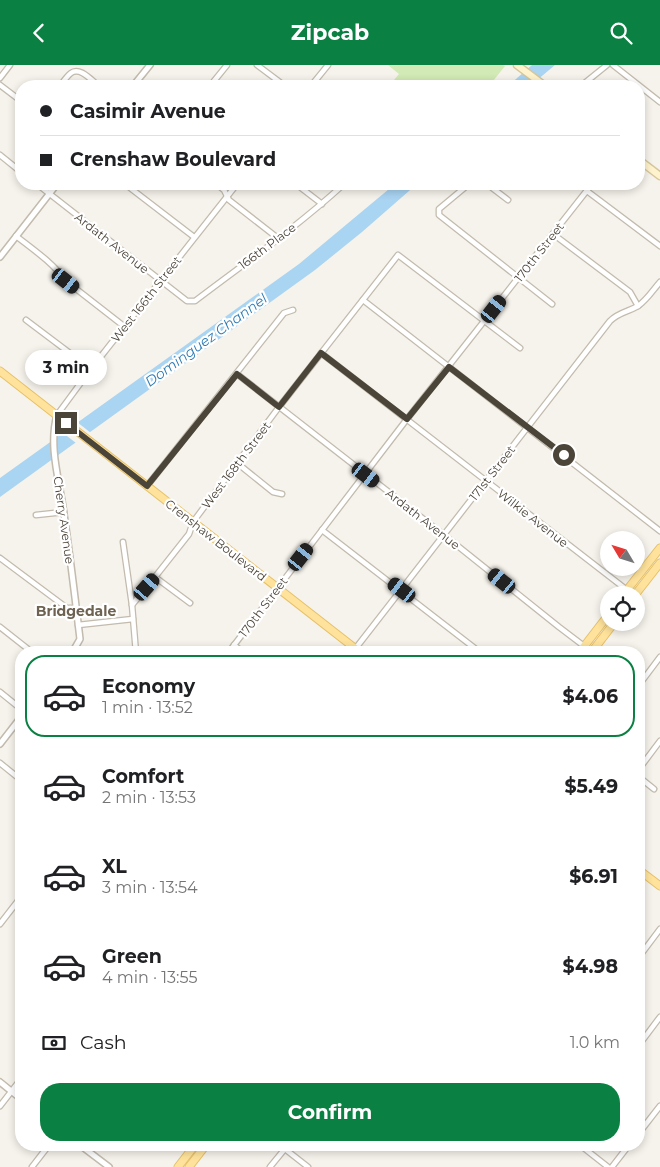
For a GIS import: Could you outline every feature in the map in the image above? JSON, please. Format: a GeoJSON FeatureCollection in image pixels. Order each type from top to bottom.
{"type":"FeatureCollection","features":[{"type":"Feature","properties":{"kind":"main road"},"geometry":{"type":"LineString","coordinates":[[517,65],[537,80]]}},
{"type":"Feature","properties":{"kind":"main road"},"geometry":{"type":"LineString","coordinates":[[645,164],[660,176]]}},
{"type":"Feature","properties":{"kind":"main road","name":"Crenshaw Boulevard"},"geometry":{"type":"LineString","coordinates":[[0,371],[350,646]]}},
{"type":"Feature","properties":{"kind":"main road"},"geometry":{"type":"LineString","coordinates":[[630,586],[660,548]]}},
{"type":"Feature","properties":{"kind":"main road"},"geometry":{"type":"LineString","coordinates":[[642,586],[660,563]]}},
{"type":"Feature","properties":{"kind":"main road"},"geometry":{"type":"LineString","coordinates":[[584,646],[600,626]]}},
{"type":"Feature","properties":{"kind":"main road"},"geometry":{"type":"LineString","coordinates":[[596,646],[608,631]]}},
{"type":"Feature","properties":{"kind":"main road"},"geometry":{"type":"LineString","coordinates":[[645,875],[660,886]]}},
{"type":"Feature","properties":{"kind":"main road"},"geometry":{"type":"LineString","coordinates":[[178,1167],[190,1151]]}},
{"type":"Feature","properties":{"kind":"main road"},"geometry":{"type":"LineString","coordinates":[[189,1167],[201,1151]]}},
{"type":"Feature","properties":{"kind":"street"},"geometry":{"type":"LineString","coordinates":[[0,77],[10,65]]}},
{"type":"Feature","properties":{"kind":"street"},"geometry":{"type":"LineString","coordinates":[[138,80],[150,65]]}},
{"type":"Feature","properties":{"kind":"street"},"geometry":{"type":"LineString","coordinates":[[215,80],[227,65]]}},
{"type":"Feature","properties":{"kind":"street"},"geometry":{"type":"LineString","coordinates":[[257,65],[277,80]]}},
{"type":"Feature","properties":{"kind":"street"},"geometry":{"type":"LineString","coordinates":[[316,80],[328,65]]}},
{"type":"Feature","properties":{"kind":"street"},"geometry":{"type":"LineString","coordinates":[[588,80],[607,65]]}},
{"type":"Feature","properties":{"kind":"street"},"geometry":{"type":"LineString","coordinates":[[613,65],[632,80]]}},
{"type":"Feature","properties":{"kind":"street"},"geometry":{"type":"LineString","coordinates":[[65,80],[71,73],[76,71],[81,71],[92,80]]}},
{"type":"Feature","properties":{"kind":"street"},"geometry":{"type":"LineString","coordinates":[[0,85],[15,96]]}},
{"type":"Feature","properties":{"kind":"street"},"geometry":{"type":"LineString","coordinates":[[645,90],[660,102]]}},
{"type":"Feature","properties":{"kind":"street"},"geometry":{"type":"LineString","coordinates":[[0,155],[15,167]]}},
{"type":"Feature","properties":{"kind":"street","name":"Ardath Avenue"},"geometry":{"type":"LineString","coordinates":[[45,190],[187,301]]}},
{"type":"Feature","properties":{"kind":"street"},"geometry":{"type":"LineString","coordinates":[[0,257],[53,190]]}},
{"type":"Feature","properties":{"kind":"street"},"geometry":{"type":"LineString","coordinates":[[133,190],[194,237]]}},
{"type":"Feature","properties":{"kind":"street"},"geometry":{"type":"LineString","coordinates":[[224,190],[229,200],[279,239]]}},
{"type":"Feature","properties":{"kind":"street","name":"West 166th Street"},"geometry":{"type":"LineString","coordinates":[[57,415],[232,190]]}},
{"type":"Feature","properties":{"kind":"street"},"geometry":{"type":"LineString","coordinates":[[304,190],[322,204]]}},
{"type":"Feature","properties":{"kind":"street","name":"166th Place"},"geometry":{"type":"LineString","coordinates":[[187,301],[195,301],[279,239],[337,190]]}},
{"type":"Feature","properties":{"kind":"street"},"geometry":{"type":"LineString","coordinates":[[462,190],[439,209],[439,215],[552,304]]}},
{"type":"Feature","properties":{"kind":"street"},"geometry":{"type":"LineString","coordinates":[[495,190],[508,200]]}},
{"type":"Feature","properties":{"kind":"street"},"geometry":{"type":"LineString","coordinates":[[587,191],[660,247]]}},
{"type":"Feature","properties":{"kind":"street","name":"170th Street"},"geometry":{"type":"LineString","coordinates":[[234,645],[407,419],[587,191]]}},
{"type":"Feature","properties":{"kind":"street"},"geometry":{"type":"LineString","coordinates":[[553,234],[630,293],[638,306]]}},
{"type":"Feature","properties":{"kind":"street"},"geometry":{"type":"LineString","coordinates":[[16,236],[50,263],[66,281],[125,327]]}},
{"type":"Feature","properties":{"kind":"street","name":"West 168th Street"},"geometry":{"type":"LineString","coordinates":[[132,605],[189,534],[193,522],[279,407],[398,255],[484,322]]}},
{"type":"Feature","properties":{"kind":"street","name":"171st Street"},"geometry":{"type":"LineString","coordinates":[[360,646],[610,321],[620,313],[638,306],[660,281]]}},
{"type":"Feature","properties":{"kind":"street"},"geometry":{"type":"LineString","coordinates":[[363,300],[660,531]]}},
{"type":"Feature","properties":{"kind":"street"},"geometry":{"type":"LineString","coordinates":[[147,486],[284,313],[293,310]]}},
{"type":"Feature","properties":{"kind":"street"},"geometry":{"type":"LineString","coordinates":[[26,321],[91,369]]}},
{"type":"Feature","properties":{"kind":"street"},"geometry":{"type":"LineString","coordinates":[[484,322],[520,348]]}},
{"type":"Feature","properties":{"kind":"street","name":"Wilkie Avenue"},"geometry":{"type":"LineString","coordinates":[[321,353],[486,481],[616,586]]}},
{"type":"Feature","properties":{"kind":"street","name":"Ardath Avenue"},"geometry":{"type":"LineString","coordinates":[[237,374],[584,646]]}},
{"type":"Feature","properties":{"kind":"street","name":"Cherry Avenue"},"geometry":{"type":"LineString","coordinates":[[57,415],[54,424],[55,458],[64,512],[78,625]]}},
{"type":"Feature","properties":{"kind":"street"},"geometry":{"type":"LineString","coordinates":[[237,463],[273,491],[282,494]]}},
{"type":"Feature","properties":{"kind":"street"},"geometry":{"type":"LineString","coordinates":[[36,515],[64,512]]}},
{"type":"Feature","properties":{"kind":"street"},"geometry":{"type":"LineString","coordinates":[[322,530],[472,646]]}},
{"type":"Feature","properties":{"kind":"street"},"geometry":{"type":"LineString","coordinates":[[123,542],[135,646]]}},
{"type":"Feature","properties":{"kind":"street"},"geometry":{"type":"LineString","coordinates":[[0,558],[67,608],[76,608]]}},
{"type":"Feature","properties":{"kind":"street"},"geometry":{"type":"LineString","coordinates":[[156,577],[190,603]]}},
{"type":"Feature","properties":{"kind":"street"},"geometry":{"type":"LineString","coordinates":[[76,646],[80,639],[78,625],[133,619]]}},
{"type":"Feature","properties":{"kind":"street"},"geometry":{"type":"LineString","coordinates":[[0,627],[24,646]]}},
{"type":"Feature","properties":{"kind":"street"},"geometry":{"type":"LineString","coordinates":[[645,677],[660,657]]}},
{"type":"Feature","properties":{"kind":"street"},"geometry":{"type":"LineString","coordinates":[[0,693],[15,704]]}},
{"type":"Feature","properties":{"kind":"street"},"geometry":{"type":"LineString","coordinates":[[0,744],[15,725]]}},
{"type":"Feature","properties":{"kind":"street"},"geometry":{"type":"LineString","coordinates":[[645,761],[660,741]]}},
{"type":"Feature","properties":{"kind":"street"},"geometry":{"type":"LineString","coordinates":[[0,763],[15,775]]}},
{"type":"Feature","properties":{"kind":"street"},"geometry":{"type":"LineString","coordinates":[[645,782],[654,789]]}},
{"type":"Feature","properties":{"kind":"street"},"geometry":{"type":"LineString","coordinates":[[0,925],[15,905]]}},
{"type":"Feature","properties":{"kind":"street"},"geometry":{"type":"LineString","coordinates":[[645,949],[660,929]]}},
{"type":"Feature","properties":{"kind":"street"},"geometry":{"type":"LineString","coordinates":[[645,1037],[660,1017]]}},
{"type":"Feature","properties":{"kind":"street"},"geometry":{"type":"LineString","coordinates":[[0,1082],[15,1094]]}},
{"type":"Feature","properties":{"kind":"street"},"geometry":{"type":"LineString","coordinates":[[0,1106],[15,1086]]}},
{"type":"Feature","properties":{"kind":"street"},"geometry":{"type":"LineString","coordinates":[[645,1125],[660,1106]]}},
{"type":"Feature","properties":{"kind":"street"},"geometry":{"type":"LineString","coordinates":[[32,1167],[44,1151]]}},
{"type":"Feature","properties":{"kind":"street"},"geometry":{"type":"LineString","coordinates":[[88,1151],[109,1167]]}},
{"type":"Feature","properties":{"kind":"street"},"geometry":{"type":"LineString","coordinates":[[270,1167],[283,1151]]}},
{"type":"Feature","properties":{"kind":"street"},"geometry":{"type":"LineString","coordinates":[[290,1151],[308,1167]]}},
{"type":"Feature","properties":{"kind":"street"},"geometry":{"type":"LineString","coordinates":[[588,1151],[608,1167]]}},
{"type":"Feature","properties":{"kind":"street"},"geometry":{"type":"LineString","coordinates":[[612,1167],[624,1151]]}},
{"type":"Feature","properties":{"kind":"green space"},"geometry":{"type":"Polygon","coordinates":[[[388,65],[505,66],[494,80],[394,80],[399,74],[388,65]]]}},
{"type":"Feature","properties":{"kind":"water"},"geometry":{"type":"Polygon","coordinates":[[[532,65],[555,65],[537,80],[515,80],[532,65]]]}},
{"type":"Feature","properties":{"kind":"water","name":"Dominguez Channel"},"geometry":{"type":"Polygon","coordinates":[[[388,190],[410,190],[315,270],[0,497],[0,478],[299,264],[388,190]]]}},
{"type":"Feature","properties":{"kind":"pier"},"geometry":{"type":"Polygon","coordinates":[[[77,422],[91,433],[76,443],[63,433],[77,422]]]}},
{"type":"Feature","properties":{"kind":"district","name":"Bridgedale"},"geometry":{"type":"Point","coordinates":[76,611]}},
{"type":"Feature","properties":{"kind":"route"},"geometry":{"type":"LineString","coordinates":[[66,423],[147,486],[237,374],[279,407],[321,353],[407,419],[449,367],[564,455]]}}]}
